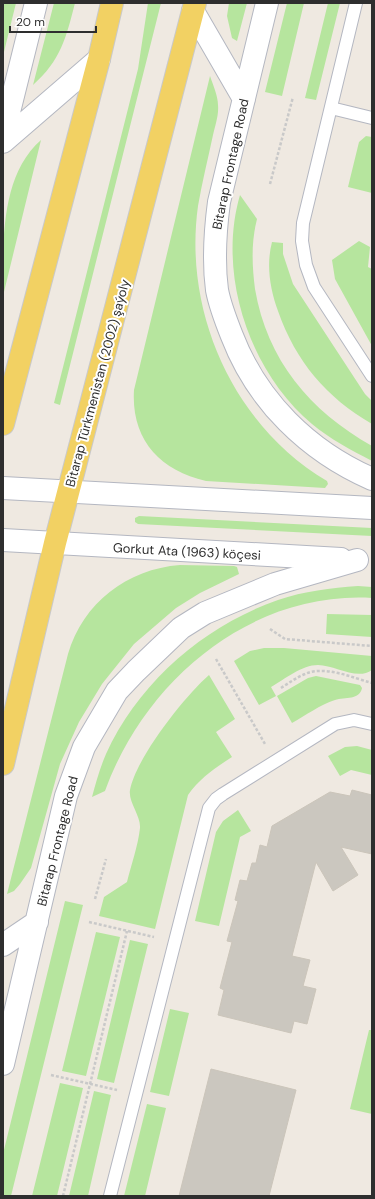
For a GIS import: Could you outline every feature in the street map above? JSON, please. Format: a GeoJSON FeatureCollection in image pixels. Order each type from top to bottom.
{"type":"FeatureCollection","features":[{"type":"Feature","properties":{"kind":"main road"},"geometry":{"type":"LineString","coordinates":[[3,424],[99,59],[112,3]]}},
{"type":"Feature","properties":{"kind":"main road","name":"Bitarap Türkmenistan (2002) şaýoly"},"geometry":{"type":"LineString","coordinates":[[3,764],[55,543],[194,7]]}},
{"type":"Feature","properties":{"kind":"street"},"geometry":{"type":"LineString","coordinates":[[3,136],[36,3]]}},
{"type":"Feature","properties":{"kind":"street","name":"Bitarap Frontage Road"},"geometry":{"type":"LineString","coordinates":[[267,3],[219,202],[215,231],[215,264],[218,291],[225,320],[249,374],[285,421],[305,439],[372,479]]}},
{"type":"Feature","properties":{"kind":"street"},"geometry":{"type":"LineString","coordinates":[[194,7],[244,99]]}},
{"type":"Feature","properties":{"kind":"street"},"geometry":{"type":"LineString","coordinates":[[3,142],[99,59]]}},
{"type":"Feature","properties":{"kind":"street"},"geometry":{"type":"LineString","coordinates":[[3,488],[69,490],[372,508]]}},
{"type":"Feature","properties":{"kind":"street","name":"Gorkut Ata (1963) köçesi"},"geometry":{"type":"LineString","coordinates":[[3,540],[364,560]]}},
{"type":"Feature","properties":{"kind":"street","name":"Bitarap Frontage Road"},"geometry":{"type":"LineString","coordinates":[[3,1064],[37,922],[50,856],[74,772],[101,717],[117,691],[136,670],[181,628],[204,613],[275,584],[364,560]]}},
{"type":"Feature","properties":{"kind":"street","name":"Bitarap Frontage Road"},"geometry":{"type":"LineString","coordinates":[[3,945],[37,922]]}},
{"type":"Feature","properties":{"kind":"lane"},"geometry":{"type":"LineString","coordinates":[[356,3],[303,223],[302,241],[306,265],[314,287],[372,376]]}},
{"type":"Feature","properties":{"kind":"lane"},"geometry":{"type":"LineString","coordinates":[[331,108],[372,118]]}},
{"type":"Feature","properties":{"kind":"lane"},"geometry":{"type":"LineString","coordinates":[[110,1196],[209,808],[216,799],[223,794],[335,724],[354,720],[372,724]]}},
{"type":"Feature","properties":{"kind":"path"},"geometry":{"type":"LineString","coordinates":[[270,184],[293,96]]}},
{"type":"Feature","properties":{"kind":"path"},"geometry":{"type":"LineString","coordinates":[[270,629],[286,639],[372,646]]}},
{"type":"Feature","properties":{"kind":"path"},"geometry":{"type":"LineString","coordinates":[[216,659],[275,762]]}},
{"type":"Feature","properties":{"kind":"path"},"geometry":{"type":"LineString","coordinates":[[281,688],[305,674],[314,671],[326,671],[372,682]]}},
{"type":"Feature","properties":{"kind":"path"},"geometry":{"type":"LineString","coordinates":[[95,899],[106,859]]}},
{"type":"Feature","properties":{"kind":"path"},"geometry":{"type":"LineString","coordinates":[[88,922],[154,937]]}},
{"type":"Feature","properties":{"kind":"path"},"geometry":{"type":"LineString","coordinates":[[63,1196],[127,931]]}},
{"type":"Feature","properties":{"kind":"path"},"geometry":{"type":"LineString","coordinates":[[51,1075],[117,1090]]}},
{"type":"Feature","properties":{"kind":"green space"},"geometry":{"type":"Polygon","coordinates":[[[3,3],[16,3],[3,56],[3,3]]]}},
{"type":"Feature","properties":{"kind":"green space"},"geometry":{"type":"Polygon","coordinates":[[[54,3],[75,3],[69,27],[61,48],[50,67],[33,85],[54,3]]]}},
{"type":"Feature","properties":{"kind":"green space"},"geometry":{"type":"Polygon","coordinates":[[[148,3],[161,3],[60,405],[54,403],[138,69],[148,3]]]}},
{"type":"Feature","properties":{"kind":"green space"},"geometry":{"type":"Polygon","coordinates":[[[229,3],[247,3],[237,41],[232,38],[227,16],[229,3]]]}},
{"type":"Feature","properties":{"kind":"green space"},"geometry":{"type":"Polygon","coordinates":[[[287,3],[304,3],[282,96],[265,92],[287,3]]]}},
{"type":"Feature","properties":{"kind":"green space"},"geometry":{"type":"Polygon","coordinates":[[[328,3],[340,3],[316,100],[305,98],[328,3]]]}},
{"type":"Feature","properties":{"kind":"green space"},"geometry":{"type":"Polygon","coordinates":[[[210,76],[217,98],[218,113],[198,206],[195,246],[199,286],[208,326],[222,363],[241,398],[266,430],[294,458],[327,481],[328,484],[325,488],[206,481],[189,476],[174,469],[151,450],[137,423],[134,408],[134,390],[210,76]]]}},
{"type":"Feature","properties":{"kind":"green space"},"geometry":{"type":"Polygon","coordinates":[[[366,136],[372,137],[372,193],[348,187],[359,142],[366,136]]]}},
{"type":"Feature","properties":{"kind":"green space"},"geometry":{"type":"Polygon","coordinates":[[[41,140],[3,296],[4,233],[11,191],[18,172],[28,155],[41,140]]]}},
{"type":"Feature","properties":{"kind":"green space"},"geometry":{"type":"Polygon","coordinates":[[[240,195],[257,219],[253,245],[254,280],[261,315],[270,339],[281,361],[311,400],[329,417],[372,446],[372,461],[333,439],[312,424],[290,402],[271,377],[255,349],[244,319],[236,288],[233,257],[234,225],[240,195]]]}},
{"type":"Feature","properties":{"kind":"green space"},"geometry":{"type":"Polygon","coordinates":[[[359,241],[370,247],[368,267],[372,269],[372,346],[335,279],[332,260],[359,241]]]}},
{"type":"Feature","properties":{"kind":"green space"},"geometry":{"type":"Polygon","coordinates":[[[272,242],[283,243],[283,254],[293,284],[365,394],[372,401],[372,424],[340,402],[327,390],[314,376],[294,346],[278,311],[271,286],[269,259],[272,242]]]}},
{"type":"Feature","properties":{"kind":"green space"},"geometry":{"type":"Polygon","coordinates":[[[139,516],[372,528],[372,536],[138,524],[135,522],[135,518],[139,516]]]}},
{"type":"Feature","properties":{"kind":"green space"},"geometry":{"type":"Polygon","coordinates":[[[180,565],[234,566],[237,567],[239,574],[200,593],[176,608],[134,644],[102,684],[79,722],[60,764],[31,868],[14,891],[7,894],[68,654],[75,636],[84,619],[96,604],[125,581],[142,573],[180,565]]]}},
{"type":"Feature","properties":{"kind":"green space"},"geometry":{"type":"Polygon","coordinates":[[[358,586],[372,587],[372,598],[327,600],[285,610],[245,627],[208,650],[175,679],[147,713],[123,751],[105,791],[92,797],[106,754],[136,703],[155,680],[200,641],[251,611],[278,600],[318,590],[358,586]]]}},
{"type":"Feature","properties":{"kind":"green space"},"geometry":{"type":"Polygon","coordinates":[[[327,614],[372,615],[372,637],[326,634],[327,614]]]}},
{"type":"Feature","properties":{"kind":"green space"},"geometry":{"type":"Polygon","coordinates":[[[264,648],[284,648],[372,656],[372,670],[360,674],[318,665],[306,667],[271,687],[276,696],[259,705],[234,661],[250,651],[264,648]]]}},
{"type":"Feature","properties":{"kind":"green space"},"geometry":{"type":"Polygon","coordinates":[[[209,675],[235,719],[216,732],[232,757],[203,778],[188,795],[155,929],[99,916],[104,897],[127,882],[136,849],[140,823],[130,795],[134,777],[141,762],[162,729],[187,698],[209,675]]]}},
{"type":"Feature","properties":{"kind":"green space"},"geometry":{"type":"Polygon","coordinates":[[[316,676],[360,685],[362,688],[361,692],[352,697],[329,702],[292,723],[277,696],[308,678],[316,676]]]}},
{"type":"Feature","properties":{"kind":"green space"},"geometry":{"type":"Polygon","coordinates":[[[357,746],[372,750],[372,775],[351,770],[340,776],[328,756],[345,747],[357,746]]]}},
{"type":"Feature","properties":{"kind":"green space"},"geometry":{"type":"Polygon","coordinates":[[[238,810],[251,831],[240,837],[219,926],[195,921],[216,832],[223,821],[238,810]]]}},
{"type":"Feature","properties":{"kind":"green space"},"geometry":{"type":"Polygon","coordinates":[[[65,901],[83,905],[11,1196],[3,1196],[3,1154],[65,901]]]}},
{"type":"Feature","properties":{"kind":"green space"},"geometry":{"type":"Polygon","coordinates":[[[96,932],[120,937],[86,1076],[62,1071],[96,932]]]}},
{"type":"Feature","properties":{"kind":"green space"},"geometry":{"type":"Polygon","coordinates":[[[130,940],[148,944],[114,1083],[97,1079],[130,940]]]}},
{"type":"Feature","properties":{"kind":"green space"},"geometry":{"type":"Polygon","coordinates":[[[170,1009],[189,1013],[169,1096],[150,1092],[170,1009]]]}},
{"type":"Feature","properties":{"kind":"green space"},"geometry":{"type":"Polygon","coordinates":[[[369,1030],[372,1030],[372,1114],[350,1109],[369,1030]]]}},
{"type":"Feature","properties":{"kind":"green space"},"geometry":{"type":"Polygon","coordinates":[[[60,1083],[83,1088],[57,1196],[32,1196],[60,1083]]]}},
{"type":"Feature","properties":{"kind":"green space"},"geometry":{"type":"Polygon","coordinates":[[[94,1091],[111,1095],[88,1196],[69,1196],[94,1091]]]}},
{"type":"Feature","properties":{"kind":"green space"},"geometry":{"type":"Polygon","coordinates":[[[147,1104],[166,1108],[145,1196],[124,1196],[147,1104]]]}},
{"type":"Feature","properties":{"kind":"building"},"geometry":{"type":"Polygon","coordinates":[[[352,790],[372,795],[372,854],[341,847],[358,875],[333,891],[316,862],[292,956],[310,960],[303,986],[316,989],[307,1024],[294,1021],[291,1033],[218,1015],[224,990],[220,988],[232,942],[227,941],[238,901],[235,900],[240,880],[247,881],[252,863],[256,863],[260,845],[267,847],[272,826],[330,792],[350,796],[352,790]]]}},
{"type":"Feature","properties":{"kind":"building"},"geometry":{"type":"Polygon","coordinates":[[[211,1069],[296,1090],[269,1196],[179,1196],[211,1069]]]}}]}
